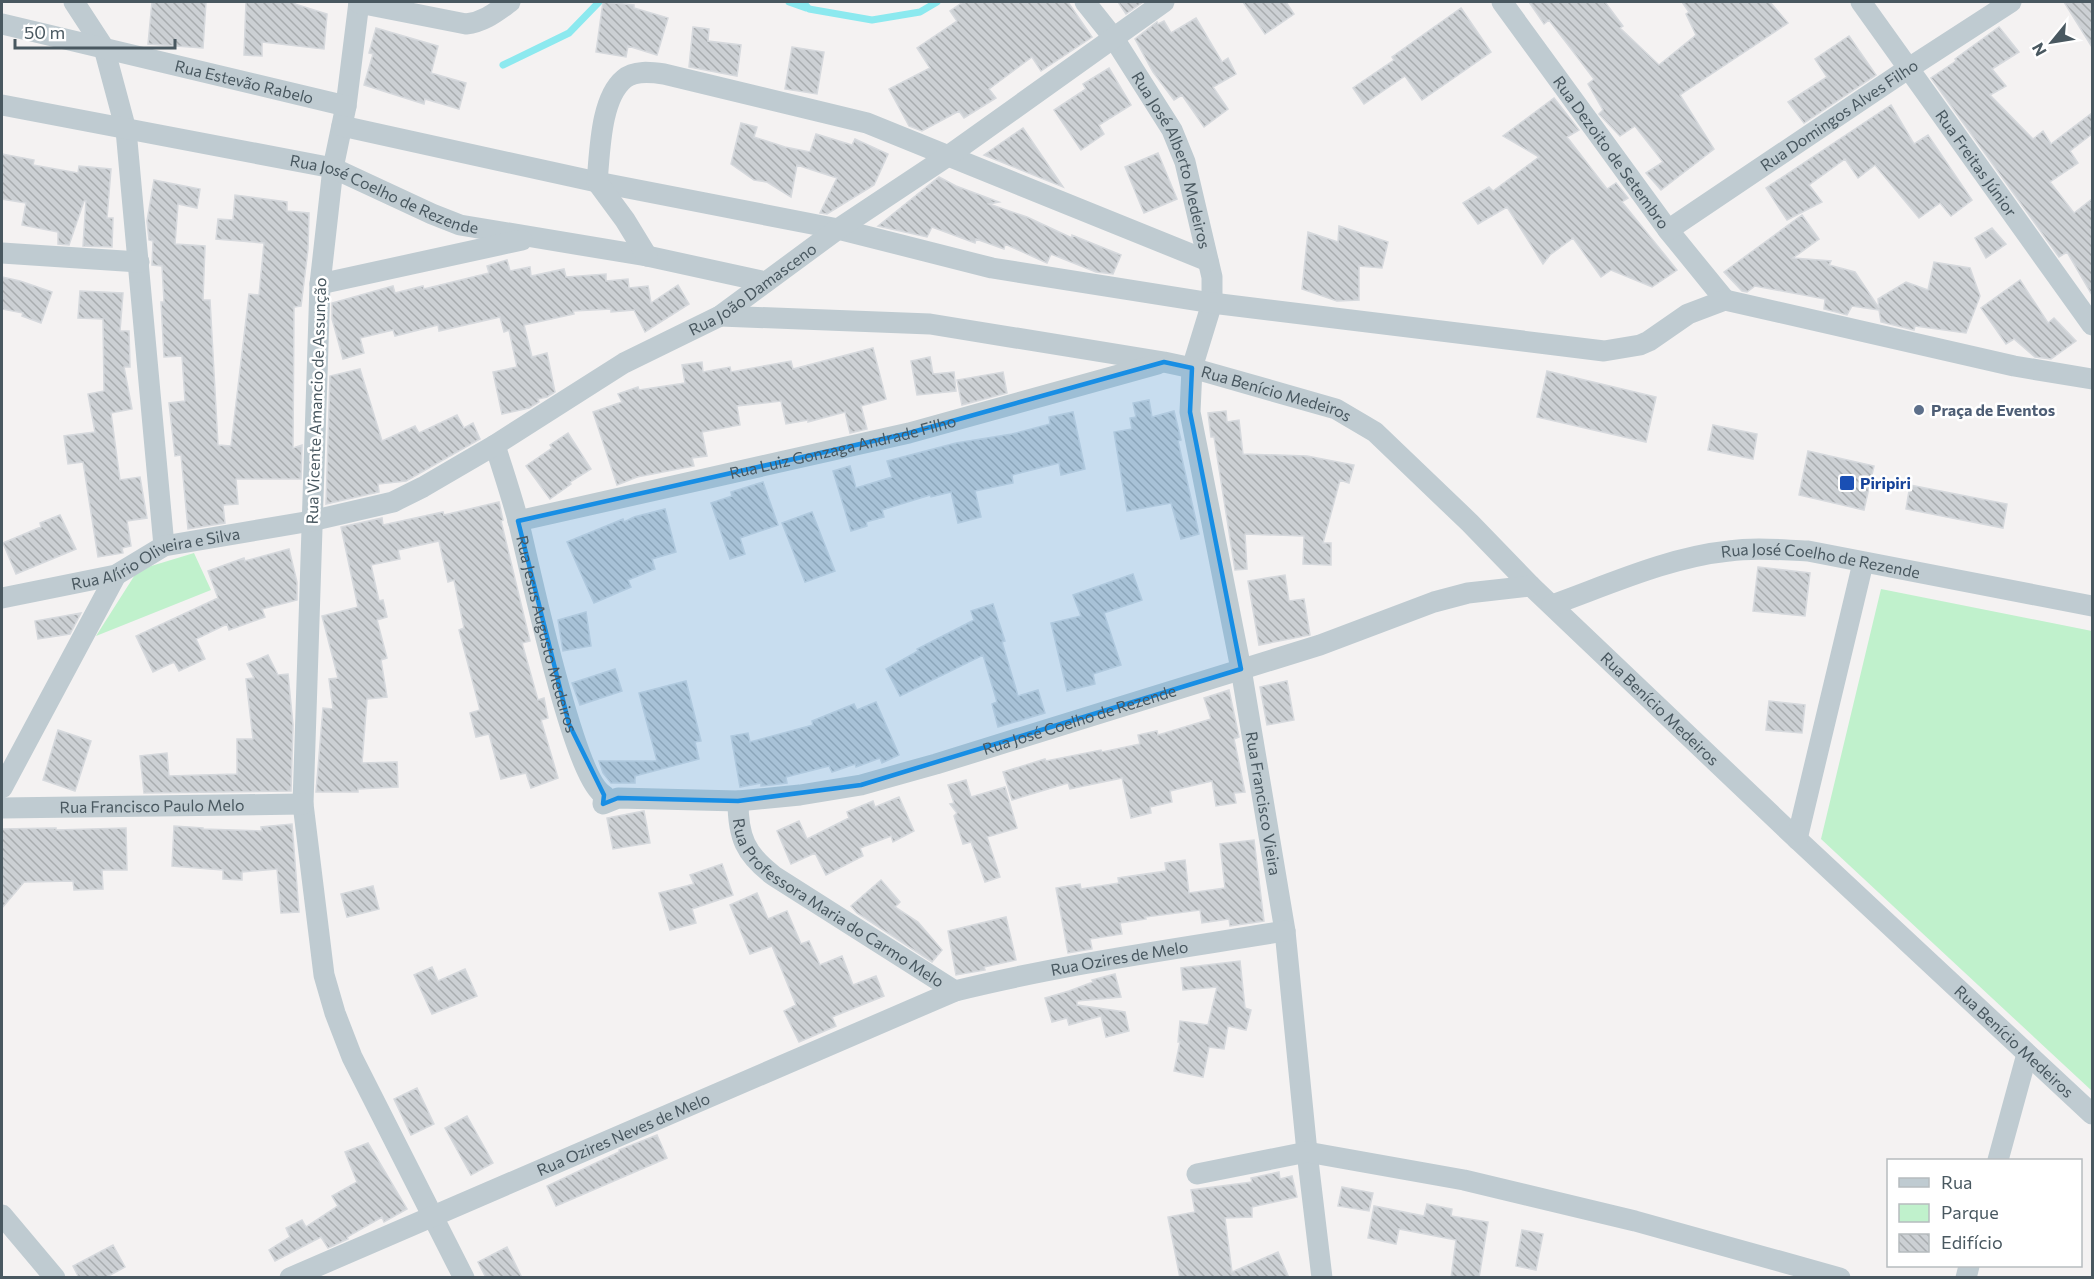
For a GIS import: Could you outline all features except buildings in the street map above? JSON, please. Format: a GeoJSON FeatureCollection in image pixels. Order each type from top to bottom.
{"type":"FeatureCollection","features":[{"type":"Feature","properties":{"kind":"street"},"geometry":{"type":"LineString","coordinates":[[74,2],[104,48],[126,130],[164,546]]}},
{"type":"Feature","properties":{"kind":"street"},"geometry":{"type":"LineString","coordinates":[[359,2],[466,24],[477,23],[510,2]]}},
{"type":"Feature","properties":{"kind":"street","name":"Rua Vicente Amancio de Assunção"},"geometry":{"type":"LineString","coordinates":[[359,2],[344,116],[333,168],[320,284],[303,804],[324,975],[335,1013],[352,1057],[464,1278]]}},
{"type":"Feature","properties":{"kind":"street","name":"Rua José Alberto Medeiros"},"geometry":{"type":"LineString","coordinates":[[1085,2],[1113,37],[1172,130],[1185,162],[1212,277],[1212,303],[1202,334]]}},
{"type":"Feature","properties":{"kind":"street","name":"Rua João Damasceno"},"geometry":{"type":"LineString","coordinates":[[311,521],[393,502],[452,472],[624,363],[720,316],[838,229],[948,156],[1164,2]]}},
{"type":"Feature","properties":{"kind":"street","name":"Rua Dezoito de Setembro"},"geometry":{"type":"LineString","coordinates":[[1502,2],[1668,230],[1725,300]]}},
{"type":"Feature","properties":{"kind":"street","name":"Rua Freitas Júnior"},"geometry":{"type":"LineString","coordinates":[[1861,2],[2092,325]]}},
{"type":"Feature","properties":{"kind":"street","name":"Rua Domingos Alves Filho"},"geometry":{"type":"LineString","coordinates":[[1668,230],[2011,2]]}},
{"type":"Feature","properties":{"kind":"street","name":"Rua Estevão Rabelo"},"geometry":{"type":"LineString","coordinates":[[2,24],[104,48],[344,116],[597,182],[838,229],[993,268],[1212,303],[1604,351],[1640,345],[1688,314],[1725,300]]}},
{"type":"Feature","properties":{"kind":"street"},"geometry":{"type":"LineString","coordinates":[[647,256],[625,220],[597,182],[606,110],[614,91],[624,78],[644,71],[867,123],[1209,261]]}},
{"type":"Feature","properties":{"kind":"street","name":"Rua José Coelho de Rezende"},"geometry":{"type":"LineString","coordinates":[[2,105],[333,168],[460,225],[647,256],[766,282]]}},
{"type":"Feature","properties":{"kind":"street"},"geometry":{"type":"LineString","coordinates":[[320,284],[531,238]]}},
{"type":"Feature","properties":{"kind":"street"},"geometry":{"type":"LineString","coordinates":[[2,253],[139,262]]}},
{"type":"Feature","properties":{"kind":"street"},"geometry":{"type":"LineString","coordinates":[[1725,300],[2014,366],[2092,380]]}},
{"type":"Feature","properties":{"kind":"street","name":"Rua Benício Medeiros"},"geometry":{"type":"LineString","coordinates":[[720,316],[930,324],[1164,362],[1336,409],[1375,432],[1454,507],[1531,586],[1797,839],[2092,1114]]}},
{"type":"Feature","properties":{"kind":"street","name":"Rua Francisco Vieira"},"geometry":{"type":"LineString","coordinates":[[1202,334],[1192,368],[1190,412],[1241,669],[1285,931],[1322,1278]]}},
{"type":"Feature","properties":{"kind":"street","name":"Rua Luiz Gonzaga Andrade Filho"},"geometry":{"type":"LineString","coordinates":[[518,521],[909,433],[1164,362]]}},
{"type":"Feature","properties":{"kind":"street","name":"Rua Jesus Augusto Medeiros"},"geometry":{"type":"LineString","coordinates":[[495,446],[518,521],[569,724],[595,786],[604,795],[603,804],[618,798]]}},
{"type":"Feature","properties":{"kind":"street","name":"Rua Alírio Oliveira e Silva"},"geometry":{"type":"LineString","coordinates":[[2,598],[116,575],[164,546],[311,521]]}},
{"type":"Feature","properties":{"kind":"street","name":"Rua José Coelho de Rezende"},"geometry":{"type":"LineString","coordinates":[[1552,605],[1659,566],[1728,550],[1766,549],[1808,551],[2092,606]]}},
{"type":"Feature","properties":{"kind":"street"},"geometry":{"type":"LineString","coordinates":[[1797,839],[1863,563]]}},
{"type":"Feature","properties":{"kind":"street"},"geometry":{"type":"LineString","coordinates":[[2,788],[116,575]]}},
{"type":"Feature","properties":{"kind":"street","name":"Rua José Coelho de Rezende"},"geometry":{"type":"LineString","coordinates":[[618,798],[738,801],[800,795],[861,785],[1320,645],[1434,603],[1468,594],[1531,586]]}},
{"type":"Feature","properties":{"kind":"street","name":"Rua Professora Maria do Carmo Melo"},"geometry":{"type":"LineString","coordinates":[[738,801],[741,835],[748,850],[759,864],[774,876],[955,991]]}},
{"type":"Feature","properties":{"kind":"street","name":"Rua Francisco Paulo Melo"},"geometry":{"type":"LineString","coordinates":[[2,808],[303,804]]}},
{"type":"Feature","properties":{"kind":"street","name":"Rua Ozires de Melo"},"geometry":{"type":"LineString","coordinates":[[955,991],[1091,963],[1285,931]]}},
{"type":"Feature","properties":{"kind":"street","name":"Rua Ozires Neves de Melo"},"geometry":{"type":"LineString","coordinates":[[290,1278],[955,991]]}},
{"type":"Feature","properties":{"kind":"street"},"geometry":{"type":"LineString","coordinates":[[1999,1159],[2027,1054]]}},
{"type":"Feature","properties":{"kind":"street"},"geometry":{"type":"LineString","coordinates":[[1197,1174],[1307,1152],[1464,1180],[1635,1221],[1840,1278]]}},
{"type":"Feature","properties":{"kind":"street"},"geometry":{"type":"LineString","coordinates":[[2,1215],[55,1278]]}},
{"type":"Feature","properties":{"kind":"highlighted area"},"geometry":{"type":"Polygon","coordinates":[[[1164,362],[1192,368],[1190,412],[1241,669],[861,785],[738,801],[618,798],[603,804],[604,795],[569,724],[518,521],[909,433],[1164,362]]]}},
{"type":"Feature","properties":{"kind":"green space"},"geometry":{"type":"Polygon","coordinates":[[[194,553],[211,590],[96,636],[138,570],[194,553]]]}},
{"type":"Feature","properties":{"kind":"green space"},"geometry":{"type":"Polygon","coordinates":[[[1881,589],[2092,631],[2092,1091],[1821,839],[1881,589]]]}},
{"type":"Feature","properties":{"kind":"waterway"},"geometry":{"type":"LineString","coordinates":[[503,65],[569,33],[599,2]]}},
{"type":"Feature","properties":{"kind":"waterway"},"geometry":{"type":"LineString","coordinates":[[789,2],[806,8]]}},
{"type":"Feature","properties":{"kind":"waterway"},"geometry":{"type":"LineString","coordinates":[[803,2],[809,9],[872,20],[920,12],[937,2]]}},
{"type":"Feature","properties":{"kind":"place","name":"Praça de Eventos"},"geometry":{"type":"Point","coordinates":[1919,410]}},
{"type":"Feature","properties":{"kind":"place","name":"Piripiri"},"geometry":{"type":"Point","coordinates":[1847,483]}}]}
